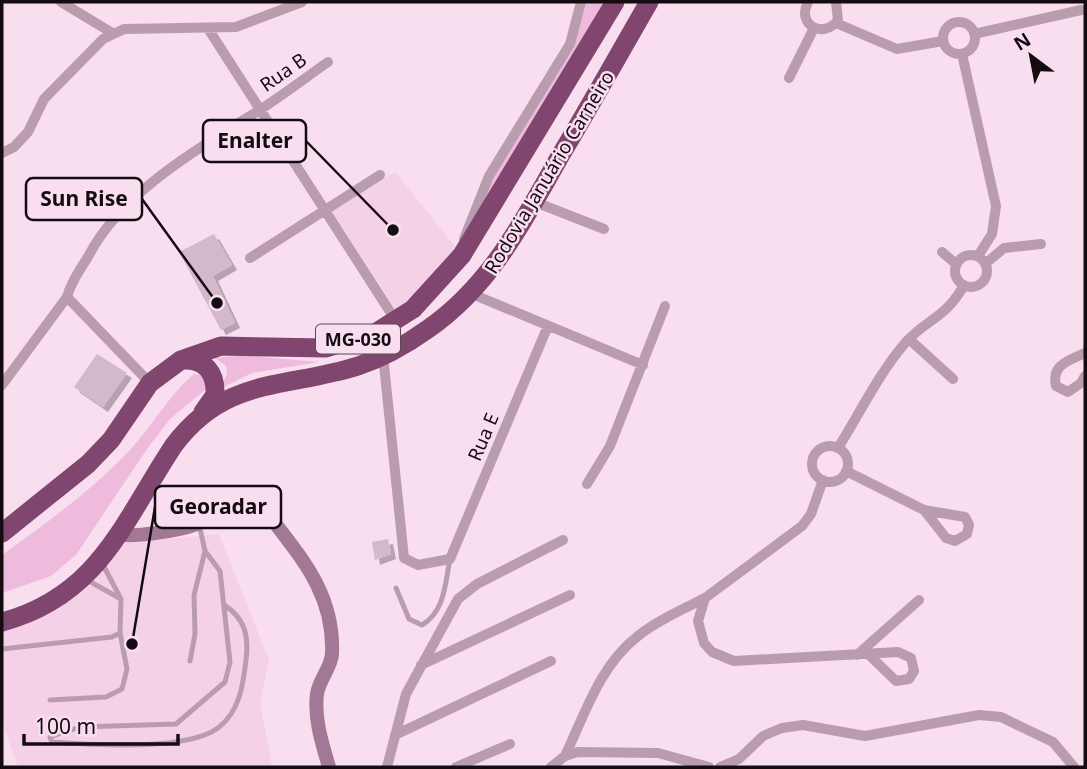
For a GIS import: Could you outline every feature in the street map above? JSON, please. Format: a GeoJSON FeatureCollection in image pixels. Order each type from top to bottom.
{"type":"FeatureCollection","features":[{"type":"Feature","properties":{"kind":"highway","name":"Rodovia Januário Carneiro"},"geometry":{"type":"LineString","coordinates":[[2,533],[88,464],[111,440],[150,383],[181,360],[221,346],[326,348],[375,333],[427,297],[462,255],[615,2]]}},
{"type":"Feature","properties":{"kind":"highway","name":"Rodovia Januário Carneiro"},"geometry":{"type":"LineString","coordinates":[[2,622],[22,617],[54,601],[85,579],[174,445],[200,416],[226,398],[259,386],[338,371],[383,355],[428,330],[472,294],[502,256],[649,2]]}},
{"type":"Feature","properties":{"kind":"highway"},"geometry":{"type":"LineString","coordinates":[[181,360],[203,364],[211,372],[215,383],[215,395],[200,416]]}},
{"type":"Feature","properties":{"kind":"street"},"geometry":{"type":"LineString","coordinates":[[61,2],[114,34]]}},
{"type":"Feature","properties":{"kind":"street"},"geometry":{"type":"LineString","coordinates":[[2,153],[14,147],[28,132],[52,89],[103,39],[137,28],[209,30],[260,20],[302,2]]}},
{"type":"Feature","properties":{"kind":"street"},"geometry":{"type":"LineString","coordinates":[[462,255],[469,223],[481,193],[506,145],[570,44],[581,2]]}},
{"type":"Feature","properties":{"kind":"street"},"geometry":{"type":"LineString","coordinates":[[808,2],[804,16],[814,28],[826,29],[836,23],[839,16],[837,3]]}},
{"type":"Feature","properties":{"kind":"street"},"geometry":{"type":"LineString","coordinates":[[974,34],[1083,10]]}},
{"type":"Feature","properties":{"kind":"street"},"geometry":{"type":"LineString","coordinates":[[836,23],[897,49],[943,41]]}},
{"type":"Feature","properties":{"kind":"street"},"geometry":{"type":"LineString","coordinates":[[955,23],[965,23],[974,34],[973,45],[962,54],[949,50],[943,41],[946,28],[955,23]]}},
{"type":"Feature","properties":{"kind":"street"},"geometry":{"type":"LineString","coordinates":[[789,78],[814,28]]}},
{"type":"Feature","properties":{"kind":"street"},"geometry":{"type":"LineString","coordinates":[[209,30],[396,321]]}},
{"type":"Feature","properties":{"kind":"street"},"geometry":{"type":"LineString","coordinates":[[962,54],[996,206],[992,234],[981,260],[983,281],[974,286],[964,285],[956,278],[956,264],[964,256],[981,260],[1004,248],[1041,244]]}},
{"type":"Feature","properties":{"kind":"street","name":"Rua B"},"geometry":{"type":"LineString","coordinates":[[2,385],[66,297],[69,286],[96,238],[107,225],[206,141],[259,110],[328,62]]}},
{"type":"Feature","properties":{"kind":"street"},"geometry":{"type":"LineString","coordinates":[[250,258],[380,175]]}},
{"type":"Feature","properties":{"kind":"street"},"geometry":{"type":"LineString","coordinates":[[534,202],[604,229]]}},
{"type":"Feature","properties":{"kind":"street"},"geometry":{"type":"LineString","coordinates":[[942,252],[956,264]]}},
{"type":"Feature","properties":{"kind":"street"},"geometry":{"type":"LineString","coordinates":[[838,448],[892,360],[909,339],[953,306],[964,285]]}},
{"type":"Feature","properties":{"kind":"street"},"geometry":{"type":"LineString","coordinates":[[472,294],[547,328],[643,365]]}},
{"type":"Feature","properties":{"kind":"street"},"geometry":{"type":"LineString","coordinates":[[66,297],[150,383]]}},
{"type":"Feature","properties":{"kind":"street"},"geometry":{"type":"LineString","coordinates":[[587,484],[610,446],[665,306]]}},
{"type":"Feature","properties":{"kind":"street","name":"Rua E"},"geometry":{"type":"LineString","coordinates":[[450,559],[547,328]]}},
{"type":"Feature","properties":{"kind":"street"},"geometry":{"type":"LineString","coordinates":[[909,339],[953,379]]}},
{"type":"Feature","properties":{"kind":"street"},"geometry":{"type":"LineString","coordinates":[[1085,353],[1059,366],[1054,379],[1056,386],[1068,392],[1082,383],[1085,376]]}},
{"type":"Feature","properties":{"kind":"street"},"geometry":{"type":"LineString","coordinates":[[383,355],[404,558],[418,565],[450,559]]}},
{"type":"Feature","properties":{"kind":"street"},"geometry":{"type":"LineString","coordinates":[[822,448],[838,448],[846,456],[846,471],[835,481],[823,480],[815,472],[814,457],[822,448]]}},
{"type":"Feature","properties":{"kind":"street"},"geometry":{"type":"LineString","coordinates":[[846,471],[923,510]]}},
{"type":"Feature","properties":{"kind":"street"},"geometry":{"type":"LineString","coordinates":[[565,756],[603,676],[622,650],[639,635],[705,598],[802,526],[811,514],[823,480]]}},
{"type":"Feature","properties":{"kind":"street"},"geometry":{"type":"LineString","coordinates":[[117,534],[173,530],[199,524],[235,496],[246,493],[257,499],[320,585],[331,622],[332,658],[317,692],[317,724],[328,767]]}},
{"type":"Feature","properties":{"kind":"street"},"geometry":{"type":"LineString","coordinates":[[387,767],[406,694],[458,599],[466,590],[563,540]]}},
{"type":"Feature","properties":{"kind":"street"},"geometry":{"type":"LineString","coordinates":[[421,665],[570,595]]}},
{"type":"Feature","properties":{"kind":"street"},"geometry":{"type":"LineString","coordinates":[[705,598],[698,621],[704,643],[722,659],[734,661],[862,655],[919,600]]}},
{"type":"Feature","properties":{"kind":"street"},"geometry":{"type":"LineString","coordinates":[[395,735],[551,661]]}},
{"type":"Feature","properties":{"kind":"street"},"geometry":{"type":"LineString","coordinates":[[720,767],[739,759],[763,737],[782,728],[803,725],[865,736],[979,715],[1001,717],[1053,742],[1074,767]]}},
{"type":"Feature","properties":{"kind":"street"},"geometry":{"type":"LineString","coordinates":[[456,767],[510,744]]}},
{"type":"Feature","properties":{"kind":"street"},"geometry":{"type":"LineString","coordinates":[[551,767],[565,756],[578,752],[658,753],[709,767]]}},
{"type":"Feature","properties":{"kind":"lane"},"geometry":{"type":"LineString","coordinates":[[199,524],[205,551],[220,571],[230,662],[225,682],[176,724],[80,727],[55,733],[50,737],[52,742],[179,743],[218,728],[242,695],[248,642],[244,624],[236,612],[224,605]]}},
{"type":"Feature","properties":{"kind":"lane"},"geometry":{"type":"LineString","coordinates":[[190,661],[195,634],[194,594],[205,551]]}},
{"type":"Feature","properties":{"kind":"lane"},"geometry":{"type":"LineString","coordinates":[[396,588],[409,619],[422,625],[432,619],[440,606],[450,559]]}},
{"type":"Feature","properties":{"kind":"lane"},"geometry":{"type":"LineString","coordinates":[[50,700],[106,697],[122,689],[127,669],[120,633],[121,599],[100,560]]}},
{"type":"Feature","properties":{"kind":"lane"},"geometry":{"type":"LineString","coordinates":[[85,579],[121,599]]}},
{"type":"Feature","properties":{"kind":"lane"},"geometry":{"type":"LineString","coordinates":[[2,649],[112,638],[120,633]]}},
{"type":"Feature","properties":{"kind":"shaded area"},"geometry":{"type":"Polygon","coordinates":[[[585,2],[613,2],[473,223],[498,168],[542,95],[585,2]]]}},
{"type":"Feature","properties":{"kind":"shaded area"},"geometry":{"type":"Polygon","coordinates":[[[395,172],[458,250],[426,289],[396,310],[331,210],[395,172]]]}},
{"type":"Feature","properties":{"kind":"shaded area"},"geometry":{"type":"Polygon","coordinates":[[[241,355],[319,362],[252,373],[220,389],[227,374],[226,366],[215,358],[241,355]]]}},
{"type":"Feature","properties":{"kind":"shaded area"},"geometry":{"type":"Polygon","coordinates":[[[194,374],[207,376],[206,389],[170,419],[76,555],[51,576],[2,593],[2,555],[114,466],[194,374]]]}},
{"type":"Feature","properties":{"kind":"shaded area"},"geometry":{"type":"Polygon","coordinates":[[[219,534],[269,660],[260,702],[272,767],[18,767],[2,722],[2,627],[119,544],[219,534]]]}},
{"type":"Feature","properties":{"kind":"building"},"geometry":{"type":"Polygon","coordinates":[[[214,234],[232,265],[213,276],[235,323],[221,330],[179,252],[214,234]]]}},
{"type":"Feature","properties":{"kind":"building"},"geometry":{"type":"Polygon","coordinates":[[[97,354],[127,373],[103,407],[74,387],[97,354]]]}},
{"type":"Feature","properties":{"kind":"building"},"geometry":{"type":"Polygon","coordinates":[[[388,539],[391,554],[375,560],[372,542],[388,539]]]}},
{"type":"Feature","properties":{"kind":"place","name":"Enalter"},"geometry":{"type":"Point","coordinates":[393,230]}},
{"type":"Feature","properties":{"kind":"place","name":"Sun Rise"},"geometry":{"type":"Point","coordinates":[217,303]}},
{"type":"Feature","properties":{"kind":"place","name":"Georadar"},"geometry":{"type":"Point","coordinates":[132,644]}}]}
